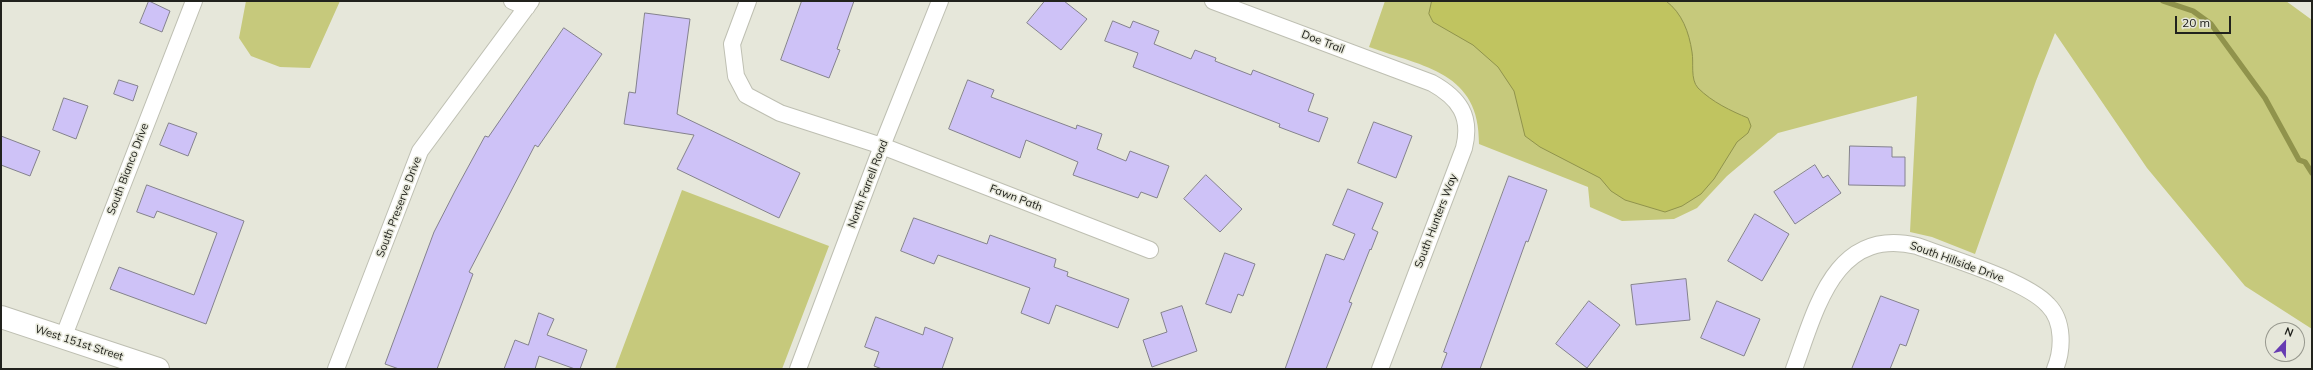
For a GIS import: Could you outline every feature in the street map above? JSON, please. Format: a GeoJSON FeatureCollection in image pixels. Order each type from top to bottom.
{"type":"FeatureCollection","features":[{"type":"Feature","properties":{"kind":"street","name":"South Bianco Drive"},"geometry":{"type":"LineString","coordinates":[[63,338],[194,1]]}},
{"type":"Feature","properties":{"kind":"street"},"geometry":{"type":"LineString","coordinates":[[512,1],[529,4]]}},
{"type":"Feature","properties":{"kind":"street"},"geometry":{"type":"LineString","coordinates":[[748,1],[732,44],[736,76],[746,95],[780,113],[882,146]]}},
{"type":"Feature","properties":{"kind":"street","name":"North Farrell Road"},"geometry":{"type":"LineString","coordinates":[[798,369],[882,146],[940,1]]}},
{"type":"Feature","properties":{"kind":"street","name":"Doe Trail"},"geometry":{"type":"LineString","coordinates":[[1213,1],[1245,6],[1432,83]]}},
{"type":"Feature","properties":{"kind":"street","name":"South Preserve Drive"},"geometry":{"type":"LineString","coordinates":[[336,369],[420,151],[529,4]]}},
{"type":"Feature","properties":{"kind":"street","name":"South Hunters Way"},"geometry":{"type":"LineString","coordinates":[[1380,369],[1467,136],[1465,119],[1457,101],[1449,93],[1432,83]]}},
{"type":"Feature","properties":{"kind":"street","name":"Fawn Path"},"geometry":{"type":"LineString","coordinates":[[882,146],[1150,250]]}},
{"type":"Feature","properties":{"kind":"street","name":"South Hillside Drive"},"geometry":{"type":"LineString","coordinates":[[1794,369],[1820,300],[1837,270],[1859,251],[1876,244],[1898,241],[1917,246],[2030,290],[2049,305],[2058,324],[2061,341],[2055,369]]}},
{"type":"Feature","properties":{"kind":"street","name":"West 151st Street"},"geometry":{"type":"LineString","coordinates":[[1,318],[158,369]]}},
{"type":"Feature","properties":{"kind":"shaded area"},"geometry":{"type":"Polygon","coordinates":[[[246,1],[340,1],[310,68],[280,67],[251,56],[239,38],[246,1]]]}},
{"type":"Feature","properties":{"kind":"shaded area"},"geometry":{"type":"Polygon","coordinates":[[[1385,1],[2286,1],[2312,20],[2312,329],[2305,325],[2305,322],[2301,322],[2245,286],[2147,168],[2055,33],[2036,81],[1975,254],[1932,237],[1910,232],[1917,96],[1778,133],[1727,176],[1697,208],[1674,219],[1622,221],[1590,207],[1588,187],[1479,144],[1477,120],[1470,101],[1459,87],[1445,76],[1410,60],[1369,47],[1385,1]]]}},
{"type":"Feature","properties":{"kind":"shaded area"},"geometry":{"type":"Polygon","coordinates":[[[1432,1],[1666,1],[1676,11],[1687,30],[1693,56],[1694,80],[1698,88],[1715,102],[1748,118],[1751,126],[1748,133],[1737,142],[1714,179],[1701,194],[1682,206],[1665,212],[1625,200],[1611,191],[1600,178],[1540,147],[1525,136],[1514,91],[1498,67],[1473,45],[1433,22],[1429,14],[1432,1]]]}},
{"type":"Feature","properties":{"kind":"shaded area"},"geometry":{"type":"Polygon","coordinates":[[[682,190],[829,246],[782,369],[615,369],[682,190]]]}},
{"type":"Feature","properties":{"kind":"building"},"geometry":{"type":"Polygon","coordinates":[[[149,1],[170,11],[162,32],[140,23],[149,1]]]}},
{"type":"Feature","properties":{"kind":"building"},"geometry":{"type":"Polygon","coordinates":[[[802,1],[854,1],[837,49],[840,50],[829,78],[781,60],[802,1]]]}},
{"type":"Feature","properties":{"kind":"building"},"geometry":{"type":"Polygon","coordinates":[[[1045,1],[1064,1],[1087,19],[1061,50],[1027,23],[1045,1]]]}},
{"type":"Feature","properties":{"kind":"building"},"geometry":{"type":"Polygon","coordinates":[[[645,13],[690,19],[677,114],[800,173],[779,218],[677,169],[694,135],[624,124],[629,92],[635,93],[645,13]]]}},
{"type":"Feature","properties":{"kind":"building"},"geometry":{"type":"Polygon","coordinates":[[[1113,21],[1130,28],[1133,21],[1159,31],[1154,44],[1191,59],[1195,50],[1216,58],[1215,61],[1251,75],[1253,70],[1314,94],[1308,111],[1328,118],[1319,142],[1279,127],[1280,124],[1133,67],[1138,53],[1105,41],[1113,21]]]}},
{"type":"Feature","properties":{"kind":"building"},"geometry":{"type":"Polygon","coordinates":[[[564,28],[602,54],[538,147],[535,145],[469,272],[473,274],[437,369],[399,369],[385,364],[434,232],[455,191],[485,136],[488,137],[564,28]]]}},
{"type":"Feature","properties":{"kind":"building"},"geometry":{"type":"Polygon","coordinates":[[[119,80],[138,86],[133,101],[114,94],[119,80]]]}},
{"type":"Feature","properties":{"kind":"building"},"geometry":{"type":"Polygon","coordinates":[[[968,80],[994,90],[991,97],[1076,129],[1077,125],[1102,134],[1097,149],[1126,161],[1130,151],[1169,166],[1157,198],[1141,192],[1138,198],[1073,175],[1078,162],[1026,140],[1020,158],[949,129],[968,80]]]}},
{"type":"Feature","properties":{"kind":"building"},"geometry":{"type":"Polygon","coordinates":[[[64,98],[88,106],[76,139],[53,130],[64,98]]]}},
{"type":"Feature","properties":{"kind":"building"},"geometry":{"type":"Polygon","coordinates":[[[1374,122],[1412,136],[1396,178],[1358,163],[1374,122]]]}},
{"type":"Feature","properties":{"kind":"building"},"geometry":{"type":"Polygon","coordinates":[[[169,123],[197,133],[188,156],[160,145],[169,123]]]}},
{"type":"Feature","properties":{"kind":"building"},"geometry":{"type":"Polygon","coordinates":[[[1,136],[40,151],[30,176],[1,165],[1,136]]]}},
{"type":"Feature","properties":{"kind":"building"},"geometry":{"type":"Polygon","coordinates":[[[1850,146],[1892,147],[1892,157],[1905,157],[1905,186],[1849,185],[1850,146]]]}},
{"type":"Feature","properties":{"kind":"building"},"geometry":{"type":"Polygon","coordinates":[[[1815,165],[1823,178],[1828,175],[1841,193],[1795,224],[1774,192],[1815,165]]]}},
{"type":"Feature","properties":{"kind":"building"},"geometry":{"type":"Polygon","coordinates":[[[1206,175],[1242,209],[1220,232],[1184,199],[1206,175]]]}},
{"type":"Feature","properties":{"kind":"building"},"geometry":{"type":"Polygon","coordinates":[[[1509,176],[1547,190],[1528,242],[1526,241],[1480,369],[1441,369],[1447,353],[1444,352],[1509,176]]]}},
{"type":"Feature","properties":{"kind":"building"},"geometry":{"type":"Polygon","coordinates":[[[147,185],[244,221],[206,324],[110,289],[119,267],[194,295],[217,233],[157,211],[154,218],[137,212],[147,185]]]}},
{"type":"Feature","properties":{"kind":"building"},"geometry":{"type":"Polygon","coordinates":[[[1348,189],[1383,203],[1372,229],[1378,232],[1349,302],[1352,303],[1326,369],[1285,369],[1326,254],[1344,260],[1355,234],[1333,225],[1348,189]]]}},
{"type":"Feature","properties":{"kind":"building"},"geometry":{"type":"Polygon","coordinates":[[[1755,214],[1789,234],[1762,281],[1728,261],[1755,214]]]}},
{"type":"Feature","properties":{"kind":"building"},"geometry":{"type":"Polygon","coordinates":[[[914,218],[987,244],[990,235],[1056,259],[1054,267],[1068,272],[1067,276],[1129,299],[1118,328],[1056,305],[1049,324],[1021,313],[1030,288],[938,255],[934,264],[901,251],[914,218]]]}},
{"type":"Feature","properties":{"kind":"building"},"geometry":{"type":"Polygon","coordinates":[[[1225,253],[1255,264],[1243,296],[1238,294],[1231,313],[1206,304],[1225,253]]]}},
{"type":"Feature","properties":{"kind":"building"},"geometry":{"type":"Polygon","coordinates":[[[1686,279],[1690,320],[1636,325],[1631,285],[1686,279]]]}},
{"type":"Feature","properties":{"kind":"building"},"geometry":{"type":"Polygon","coordinates":[[[1881,296],[1919,310],[1906,346],[1900,344],[1890,369],[1852,369],[1881,296]]]}},
{"type":"Feature","properties":{"kind":"building"},"geometry":{"type":"Polygon","coordinates":[[[1589,301],[1620,325],[1587,368],[1556,344],[1589,301]]]}},
{"type":"Feature","properties":{"kind":"building"},"geometry":{"type":"Polygon","coordinates":[[[1717,301],[1760,319],[1744,356],[1701,338],[1717,301]]]}},
{"type":"Feature","properties":{"kind":"building"},"geometry":{"type":"Polygon","coordinates":[[[1182,306],[1197,351],[1152,367],[1143,340],[1167,332],[1161,313],[1182,306]]]}},
{"type":"Feature","properties":{"kind":"building"},"geometry":{"type":"Polygon","coordinates":[[[539,313],[554,319],[547,335],[587,350],[580,369],[575,369],[539,356],[535,369],[504,369],[515,340],[528,345],[539,313]]]}},
{"type":"Feature","properties":{"kind":"building"},"geometry":{"type":"Polygon","coordinates":[[[876,317],[923,335],[925,327],[953,338],[942,369],[882,369],[874,366],[879,352],[865,347],[876,317]]]}},
{"type":"Feature","properties":{"kind":"waterway"},"geometry":{"type":"LineString","coordinates":[[2163,1],[2193,11],[2211,24],[2265,98],[2299,160],[2305,162],[2312,173]]}}]}
